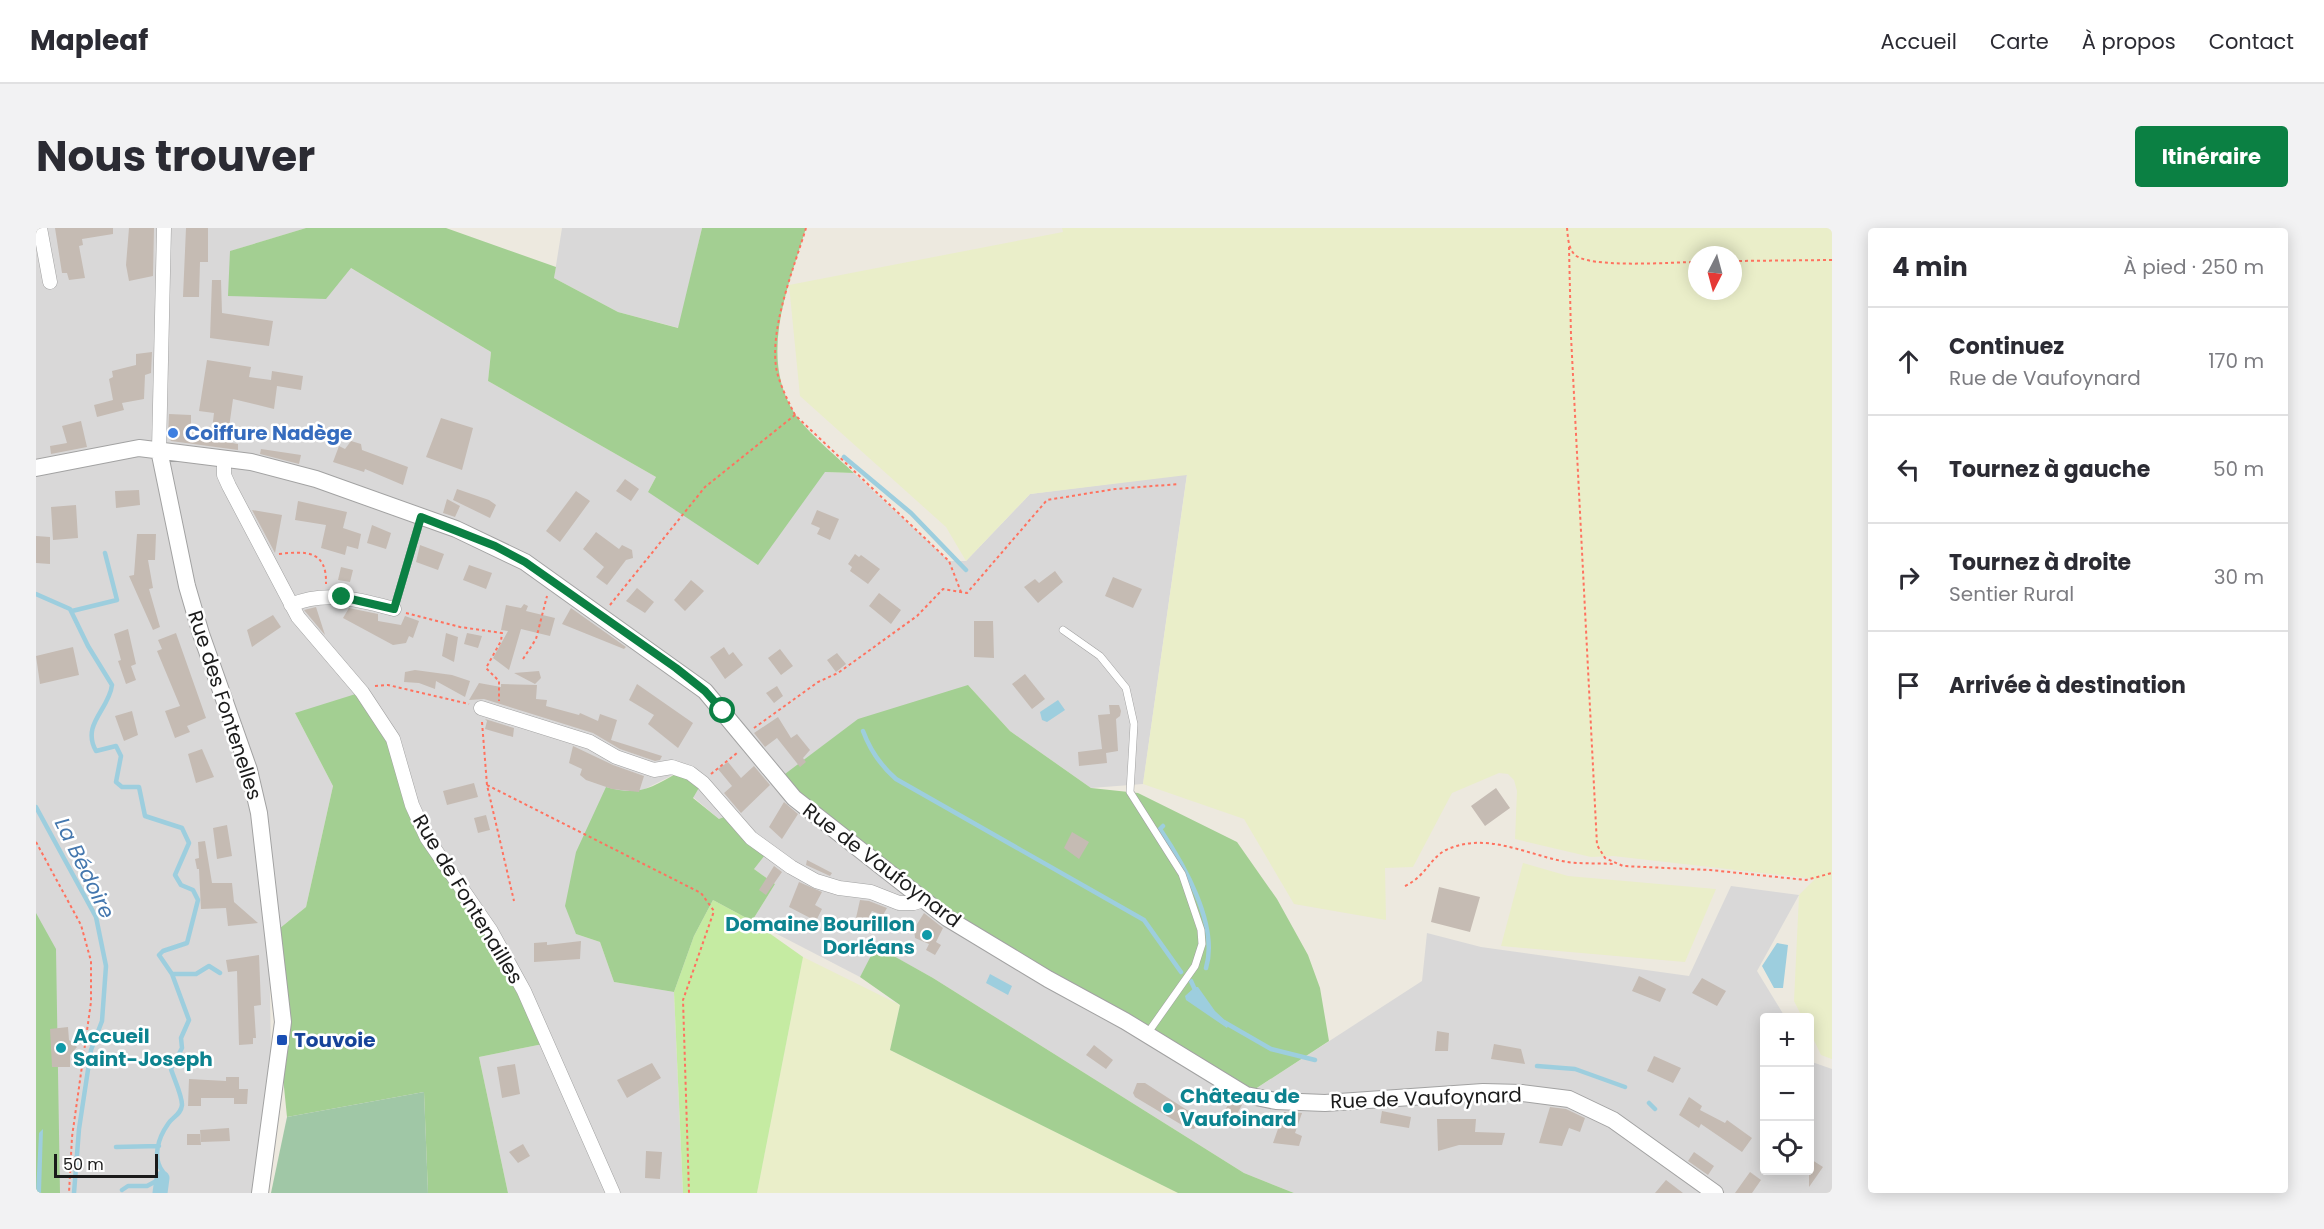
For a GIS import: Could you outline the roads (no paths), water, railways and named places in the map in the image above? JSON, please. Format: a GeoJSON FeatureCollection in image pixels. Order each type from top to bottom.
{"type":"FeatureCollection","features":[{"type":"Feature","properties":{"kind":"street"},"geometry":{"type":"LineString","coordinates":[[40,228],[50,282]]}},
{"type":"Feature","properties":{"kind":"street"},"geometry":{"type":"LineString","coordinates":[[36,468],[139,448],[159,450],[164,228]]}},
{"type":"Feature","properties":{"kind":"street","name":"Rue de Vaufoynard"},"geometry":{"type":"LineString","coordinates":[[159,450],[252,462],[316,479],[495,546],[553,582],[705,691],[794,798],[947,918],[1048,979],[1074,991],[1147,1034],[1246,1095],[1276,1101],[1354,1102],[1483,1092],[1522,1093],[1569,1099],[1613,1120],[1715,1193]]}},
{"type":"Feature","properties":{"kind":"street","name":"Rue des Fontenelles"},"geometry":{"type":"LineString","coordinates":[[159,450],[187,586],[201,634],[249,770],[259,813],[283,1022],[260,1193]]}},
{"type":"Feature","properties":{"kind":"street","name":"Rue de Fontenailles"},"geometry":{"type":"LineString","coordinates":[[224,459],[224,475],[229,486],[291,605],[312,636],[362,692],[393,739],[412,805],[426,838],[491,931],[524,991],[613,1193]]}},
{"type":"Feature","properties":{"kind":"street"},"geometry":{"type":"LineString","coordinates":[[291,605],[326,597],[358,599],[394,609]]}},
{"type":"Feature","properties":{"kind":"street"},"geometry":{"type":"LineString","coordinates":[[481,708],[590,742],[616,757],[654,770],[678,769],[703,783],[751,838],[803,874],[828,885],[871,892],[899,903],[923,900]]}},
{"type":"Feature","properties":{"kind":"lane"},"geometry":{"type":"LineString","coordinates":[[394,609],[421,517]]}},
{"type":"Feature","properties":{"kind":"lane"},"geometry":{"type":"LineString","coordinates":[[1063,630],[1112,667],[1126,688],[1134,724],[1130,792],[1182,874],[1201,930],[1202,944],[1195,966],[1147,1034]]}},
{"type":"Feature","properties":{"kind":"water"},"geometry":{"type":"Polygon","coordinates":[[[1058,700],[1065,710],[1047,722],[1042,720],[1040,712],[1058,700]]]}},
{"type":"Feature","properties":{"kind":"water"},"geometry":{"type":"Polygon","coordinates":[[[1777,943],[1788,945],[1783,988],[1774,988],[1762,966],[1777,943]]]}},
{"type":"Feature","properties":{"kind":"water"},"geometry":{"type":"Polygon","coordinates":[[[990,974],[1012,986],[1008,995],[986,983],[990,974]]]}},
{"type":"Feature","properties":{"kind":"water"},"geometry":{"type":"Polygon","coordinates":[[[1198,987],[1215,1011],[1229,1024],[1227,1028],[1186,1000],[1185,996],[1198,987]]]}},
{"type":"Feature","properties":{"kind":"water"},"geometry":{"type":"Polygon","coordinates":[[[43,1129],[41,1193],[36,1193],[39,1133],[43,1129]]]}},
{"type":"Feature","properties":{"kind":"waterway"},"geometry":{"type":"LineString","coordinates":[[844,457],[911,513],[966,570]]}},
{"type":"Feature","properties":{"kind":"waterway"},"geometry":{"type":"LineString","coordinates":[[72,611],[117,600],[105,553]]}},
{"type":"Feature","properties":{"kind":"waterway","name":"La Bédoire"},"geometry":{"type":"LineString","coordinates":[[36,594],[70,609],[88,646],[112,685],[110,694],[94,725],[92,741],[96,751],[116,746],[121,756],[116,782],[122,787],[139,787],[145,816],[182,828],[189,843],[175,875],[181,885],[193,890],[198,900],[187,943],[163,951],[159,955],[172,974],[189,1020],[181,1038],[182,1048],[171,1069],[182,1105],[178,1114],[161,1135],[159,1142],[157,1154],[163,1172],[162,1178],[147,1186],[128,1186],[122,1190]]}},
{"type":"Feature","properties":{"kind":"waterway"},"geometry":{"type":"LineString","coordinates":[[863,731],[876,757],[896,779],[1144,920],[1181,972]]}},
{"type":"Feature","properties":{"kind":"waterway","name":"La Bédoire"},"geometry":{"type":"LineString","coordinates":[[36,807],[96,917],[106,966],[102,1021],[91,1050],[79,1129],[74,1193]]}},
{"type":"Feature","properties":{"kind":"waterway"},"geometry":{"type":"LineString","coordinates":[[1163,826],[1160,829],[1179,859],[1203,914],[1208,933],[1209,951],[1206,968]]}},
{"type":"Feature","properties":{"kind":"waterway"},"geometry":{"type":"LineString","coordinates":[[172,974],[196,974],[209,966],[220,973]]}},
{"type":"Feature","properties":{"kind":"waterway"},"geometry":{"type":"LineString","coordinates":[[1191,981],[1196,992]]}},
{"type":"Feature","properties":{"kind":"waterway"},"geometry":{"type":"LineString","coordinates":[[1224,1022],[1271,1049],[1315,1060]]}},
{"type":"Feature","properties":{"kind":"waterway"},"geometry":{"type":"LineString","coordinates":[[1537,1066],[1575,1069],[1625,1087]]}},
{"type":"Feature","properties":{"kind":"waterway"},"geometry":{"type":"LineString","coordinates":[[1649,1103],[1655,1109]]}},
{"type":"Feature","properties":{"kind":"waterway"},"geometry":{"type":"LineString","coordinates":[[116,1147],[159,1146]]}},
{"type":"Feature","properties":{"kind":"waterway"},"geometry":{"type":"LineString","coordinates":[[160,1193],[162,1178]]}},
{"type":"Feature","properties":{"kind":"place","name":"Coiffure Nadège"},"geometry":{"type":"Point","coordinates":[173,433]}},
{"type":"Feature","properties":{"kind":"place","name":"Domaine Bourillon Dorléans"},"geometry":{"type":"Point","coordinates":[927,935]}},
{"type":"Feature","properties":{"kind":"place","name":"Touvoie"},"geometry":{"type":"Point","coordinates":[282,1040]}},
{"type":"Feature","properties":{"kind":"place","name":"Accueil Saint-Joseph"},"geometry":{"type":"Point","coordinates":[61,1048]}},
{"type":"Feature","properties":{"kind":"place","name":"Château de Vaufoinard"},"geometry":{"type":"Point","coordinates":[1168,1108]}}]}
